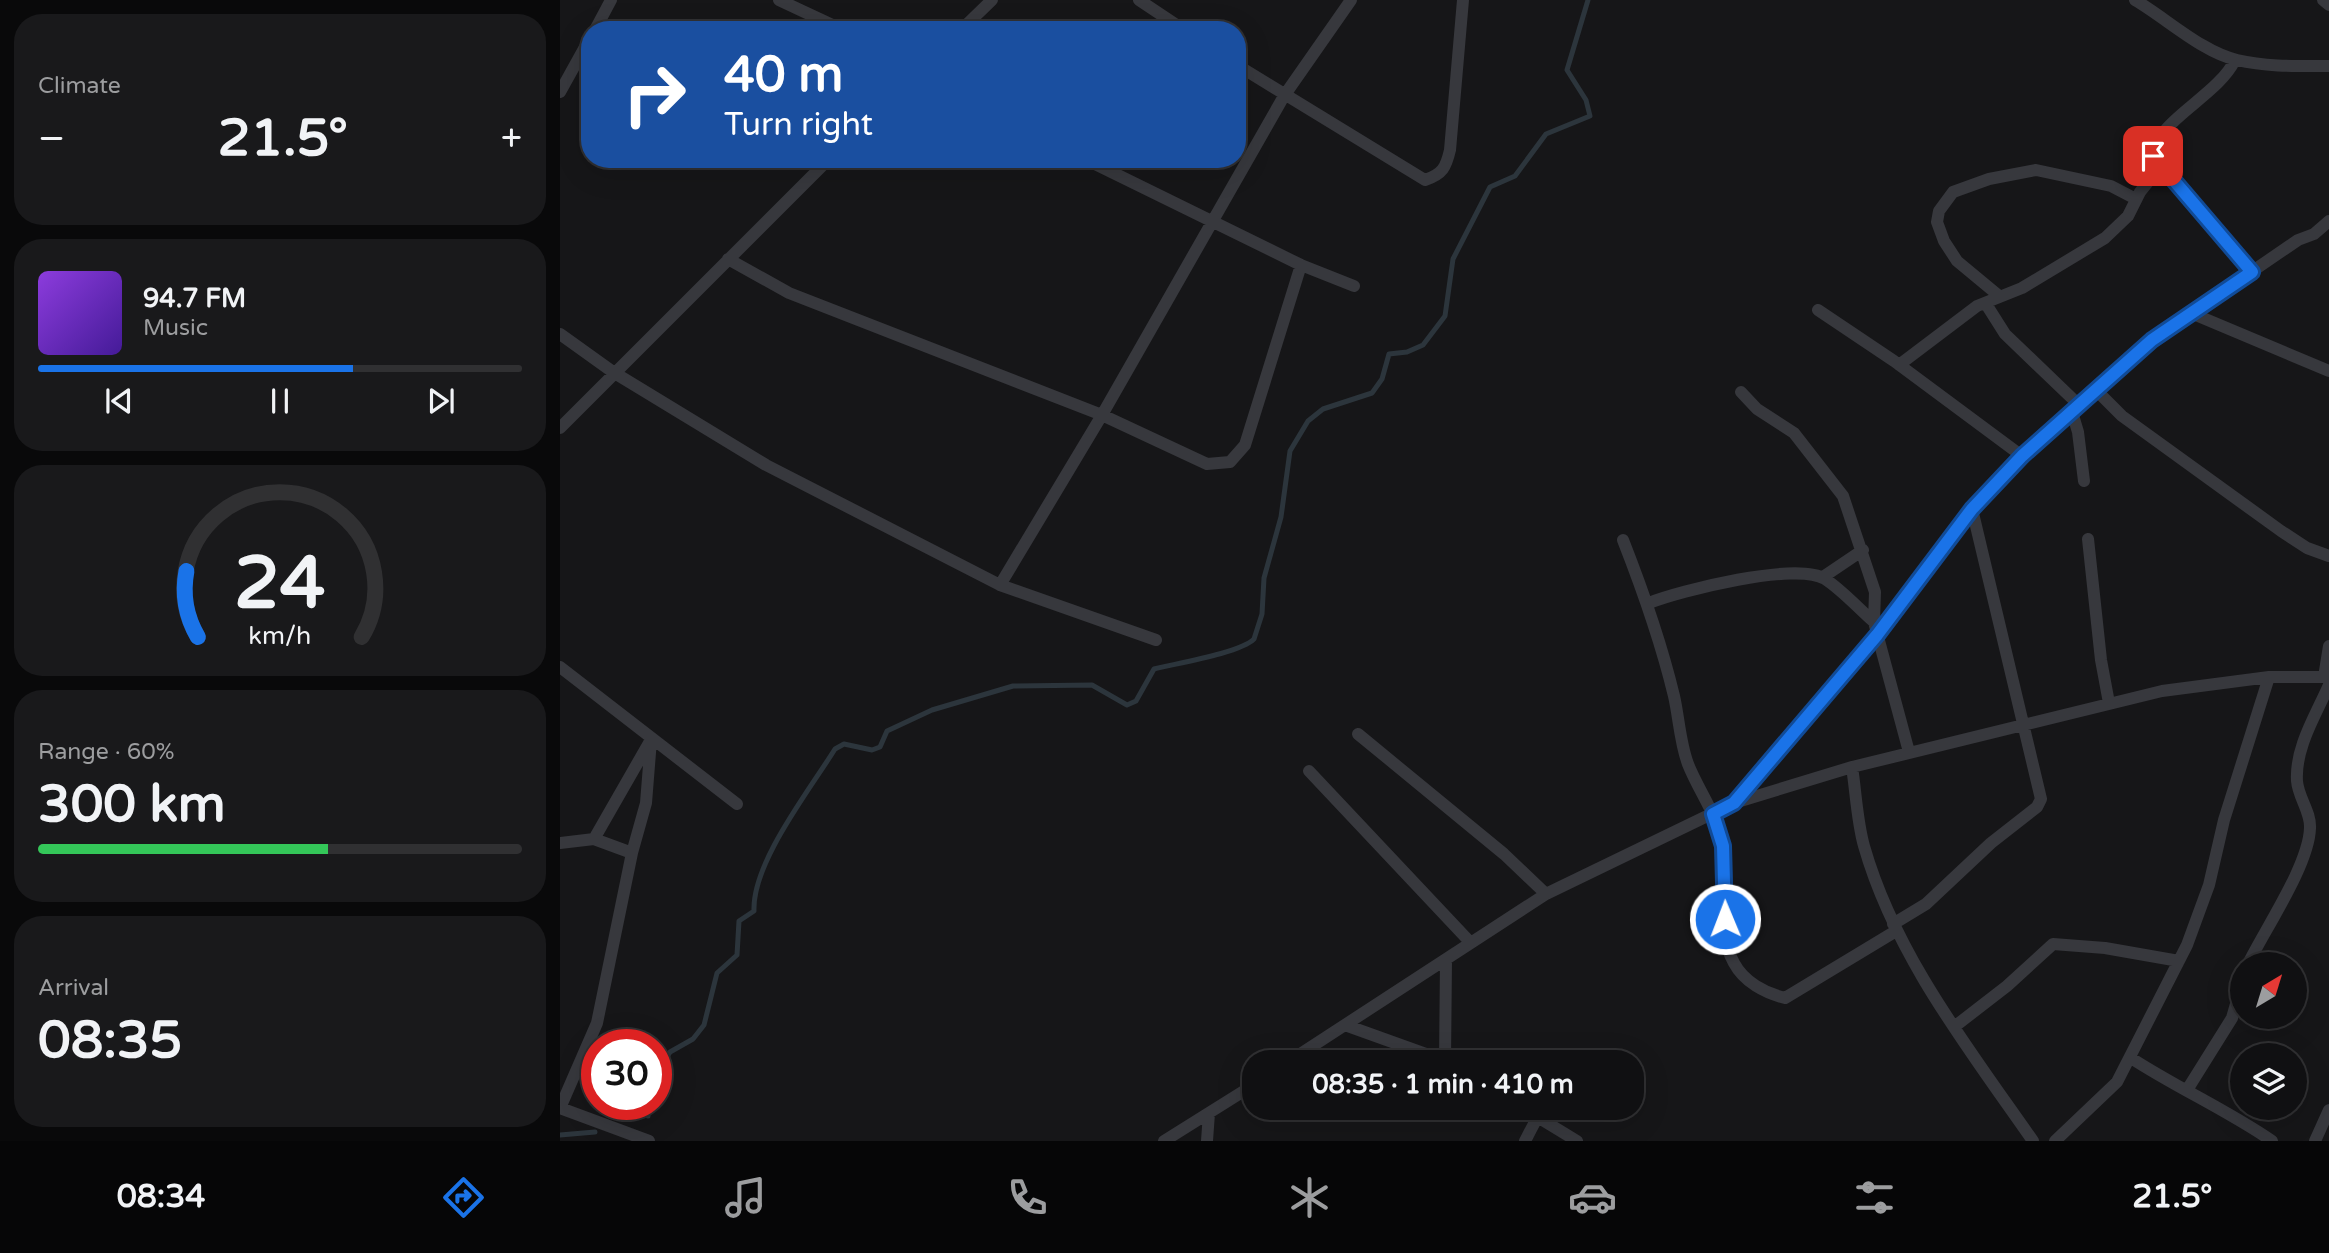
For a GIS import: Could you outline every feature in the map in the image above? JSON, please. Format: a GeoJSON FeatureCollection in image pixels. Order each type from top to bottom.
{"type":"FeatureCollection","features":[{"type":"Feature","properties":{"kind":"street"},"geometry":{"type":"LineString","coordinates":[[599,21],[611,0]]}},
{"type":"Feature","properties":{"kind":"street"},"geometry":{"type":"LineString","coordinates":[[779,0],[824,21]]}},
{"type":"Feature","properties":{"kind":"street"},"geometry":{"type":"LineString","coordinates":[[970,21],[992,0]]}},
{"type":"Feature","properties":{"kind":"street"},"geometry":{"type":"LineString","coordinates":[[1139,0],[1170,21]]}},
{"type":"Feature","properties":{"kind":"street"},"geometry":{"type":"LineString","coordinates":[[1246,164],[1284,96],[1351,0]]}},
{"type":"Feature","properties":{"kind":"street"},"geometry":{"type":"LineString","coordinates":[[1246,71],[1425,180],[1437,176],[1446,168],[1450,150],[1463,0]]}},
{"type":"Feature","properties":{"kind":"street"},"geometry":{"type":"LineString","coordinates":[[2135,0],[2185,34],[2235,60],[2272,65],[2329,66]]}},
{"type":"Feature","properties":{"kind":"street"},"geometry":{"type":"LineString","coordinates":[[2323,0],[2329,5]]}},
{"type":"Feature","properties":{"kind":"street"},"geometry":{"type":"LineString","coordinates":[[560,92],[581,54]]}},
{"type":"Feature","properties":{"kind":"street"},"geometry":{"type":"LineString","coordinates":[[2235,60],[2218,86],[2162,130],[2153,156],[2160,167],[2209,218],[2252,272]]}},
{"type":"Feature","properties":{"kind":"street"},"geometry":{"type":"LineString","coordinates":[[1899,365],[1977,306],[1986,304],[1998,295],[2022,288],[2105,238],[2127,216],[2160,167]]}},
{"type":"Feature","properties":{"kind":"street"},"geometry":{"type":"LineString","coordinates":[[560,428],[613,372],[820,168]]}},
{"type":"Feature","properties":{"kind":"street"},"geometry":{"type":"LineString","coordinates":[[1103,168],[1301,265],[1354,286]]}},
{"type":"Feature","properties":{"kind":"street"},"geometry":{"type":"LineString","coordinates":[[1000,585],[1102,415],[1244,168]]}},
{"type":"Feature","properties":{"kind":"street"},"geometry":{"type":"LineString","coordinates":[[1998,295],[1957,261],[1944,241],[1937,222],[1939,211],[1953,192],[1989,179],[2036,170],[2111,186],[2136,199]]}},
{"type":"Feature","properties":{"kind":"street"},"geometry":{"type":"LineString","coordinates":[[1734,803],[1972,509],[2022,456],[2152,340],[2298,240],[2314,234],[2329,221]]}},
{"type":"Feature","properties":{"kind":"street"},"geometry":{"type":"LineString","coordinates":[[728,259],[789,293],[1102,415],[1207,464],[1230,462],[1245,445],[1301,265]]}},
{"type":"Feature","properties":{"kind":"street"},"geometry":{"type":"LineString","coordinates":[[1986,304],[2006,334],[2076,409],[2084,481]]}},
{"type":"Feature","properties":{"kind":"street"},"geometry":{"type":"LineString","coordinates":[[1818,310],[1899,365],[2022,456]]}},
{"type":"Feature","properties":{"kind":"street"},"geometry":{"type":"LineString","coordinates":[[2191,313],[2329,371]]}},
{"type":"Feature","properties":{"kind":"street"},"geometry":{"type":"LineString","coordinates":[[560,334],[613,372],[766,465],[1000,585],[1156,640]]}},
{"type":"Feature","properties":{"kind":"street"},"geometry":{"type":"LineString","coordinates":[[2096,390],[2122,416],[2281,531],[2307,548],[2329,556]]}},
{"type":"Feature","properties":{"kind":"street"},"geometry":{"type":"LineString","coordinates":[[1741,392],[1757,409],[1794,433],[1843,496],[1875,592],[1875,629],[1909,752]]}},
{"type":"Feature","properties":{"kind":"street"},"geometry":{"type":"LineString","coordinates":[[1623,540],[1648,603],[1674,694],[1688,763],[1713,814],[1723,846],[1728,948],[1734,964],[1749,982],[1772,995],[1785,998],[1804,989],[1829,969],[1895,928],[1926,904],[1991,843],[2037,807],[2042,793],[1972,509]]}},
{"type":"Feature","properties":{"kind":"street"},"geometry":{"type":"LineString","coordinates":[[2088,539],[2109,703]]}},
{"type":"Feature","properties":{"kind":"street"},"geometry":{"type":"LineString","coordinates":[[1824,577],[1863,550]]}},
{"type":"Feature","properties":{"kind":"street"},"geometry":{"type":"LineString","coordinates":[[1648,603],[1678,591],[1738,579],[1805,573],[1824,577],[1875,629]]}},
{"type":"Feature","properties":{"kind":"street"},"geometry":{"type":"LineString","coordinates":[[2254,952],[2293,878],[2306,844],[2310,827],[2297,784],[2298,762],[2327,680],[2329,646]]}},
{"type":"Feature","properties":{"kind":"street"},"geometry":{"type":"LineString","coordinates":[[560,667],[737,804]]}},
{"type":"Feature","properties":{"kind":"street"},"geometry":{"type":"LineString","coordinates":[[2054,1141],[2073,1127],[2117,1082],[2132,1058],[2179,961],[2208,885],[2224,820],[2269,677]]}},
{"type":"Feature","properties":{"kind":"street"},"geometry":{"type":"LineString","coordinates":[[1306,1050],[1546,894],[1734,803],[1909,752],[2162,691],[2269,677],[2327,680]]}},
{"type":"Feature","properties":{"kind":"street"},"geometry":{"type":"LineString","coordinates":[[1357,734],[1504,854],[1546,894]]}},
{"type":"Feature","properties":{"kind":"street"},"geometry":{"type":"LineString","coordinates":[[594,839],[651,740]]}},
{"type":"Feature","properties":{"kind":"street"},"geometry":{"type":"LineString","coordinates":[[649,1141],[560,1108],[597,1023],[632,853],[646,803],[651,740]]}},
{"type":"Feature","properties":{"kind":"street"},"geometry":{"type":"LineString","coordinates":[[1852,767],[1864,845],[1895,928],[1954,1027],[2033,1141]]}},
{"type":"Feature","properties":{"kind":"street"},"geometry":{"type":"LineString","coordinates":[[1308,771],[1470,942]]}},
{"type":"Feature","properties":{"kind":"street"},"geometry":{"type":"LineString","coordinates":[[560,843],[594,839],[632,853]]}},
{"type":"Feature","properties":{"kind":"street"},"geometry":{"type":"LineString","coordinates":[[1954,1027],[2007,986],[2053,944],[2105,948],[2179,961]]}},
{"type":"Feature","properties":{"kind":"street"},"geometry":{"type":"LineString","coordinates":[[1446,960],[1446,1050]]}},
{"type":"Feature","properties":{"kind":"street"},"geometry":{"type":"LineString","coordinates":[[2187,1090],[2230,1021]]}},
{"type":"Feature","properties":{"kind":"street"},"geometry":{"type":"LineString","coordinates":[[1345,1025],[1415,1050]]}},
{"type":"Feature","properties":{"kind":"street"},"geometry":{"type":"LineString","coordinates":[[2132,1058],[2242,1120],[2272,1141]]}},
{"type":"Feature","properties":{"kind":"street"},"geometry":{"type":"LineString","coordinates":[[1164,1141],[1242,1092]]}},
{"type":"Feature","properties":{"kind":"street"},"geometry":{"type":"LineString","coordinates":[[2315,1141],[2329,1110]]}},
{"type":"Feature","properties":{"kind":"street"},"geometry":{"type":"LineString","coordinates":[[1207,1141],[1209,1113]]}},
{"type":"Feature","properties":{"kind":"street"},"geometry":{"type":"LineString","coordinates":[[1525,1141],[1536,1120]]}},
{"type":"Feature","properties":{"kind":"street"},"geometry":{"type":"LineString","coordinates":[[1544,1120],[1577,1141]]}},
{"type":"Feature","properties":{"kind":"street"},"geometry":{"type":"LineString","coordinates":[[2073,1127],[2079,1141]]}},
{"type":"Feature","properties":{"kind":"waterway"},"geometry":{"type":"LineString","coordinates":[[672,1051],[693,1039],[704,1025],[717,973],[737,955],[739,921],[754,911],[762,871],[797,806],[835,749],[844,744],[872,750],[880,747],[887,731],[932,710],[1013,686],[1092,685],[1127,705],[1136,701],[1154,669],[1223,653],[1254,639],[1262,614],[1264,578],[1281,517],[1290,451],[1308,421],[1323,409],[1372,393],[1382,379],[1389,354],[1407,352],[1423,345],[1445,316],[1453,259],[1490,187],[1515,176],[1546,134],[1590,116],[1586,100],[1567,70],[1588,0]]}},
{"type":"Feature","properties":{"kind":"waterway"},"geometry":{"type":"LineString","coordinates":[[560,1135],[595,1132]]}},
{"type":"Feature","properties":{"kind":"route"},"geometry":{"type":"LineString","coordinates":[[1725,919],[1723,846],[1713,814],[1734,803],[1877,635],[1972,509],[2022,456],[2152,340],[2252,272],[2227,244],[2209,218],[2160,167],[2153,156]]}}]}
